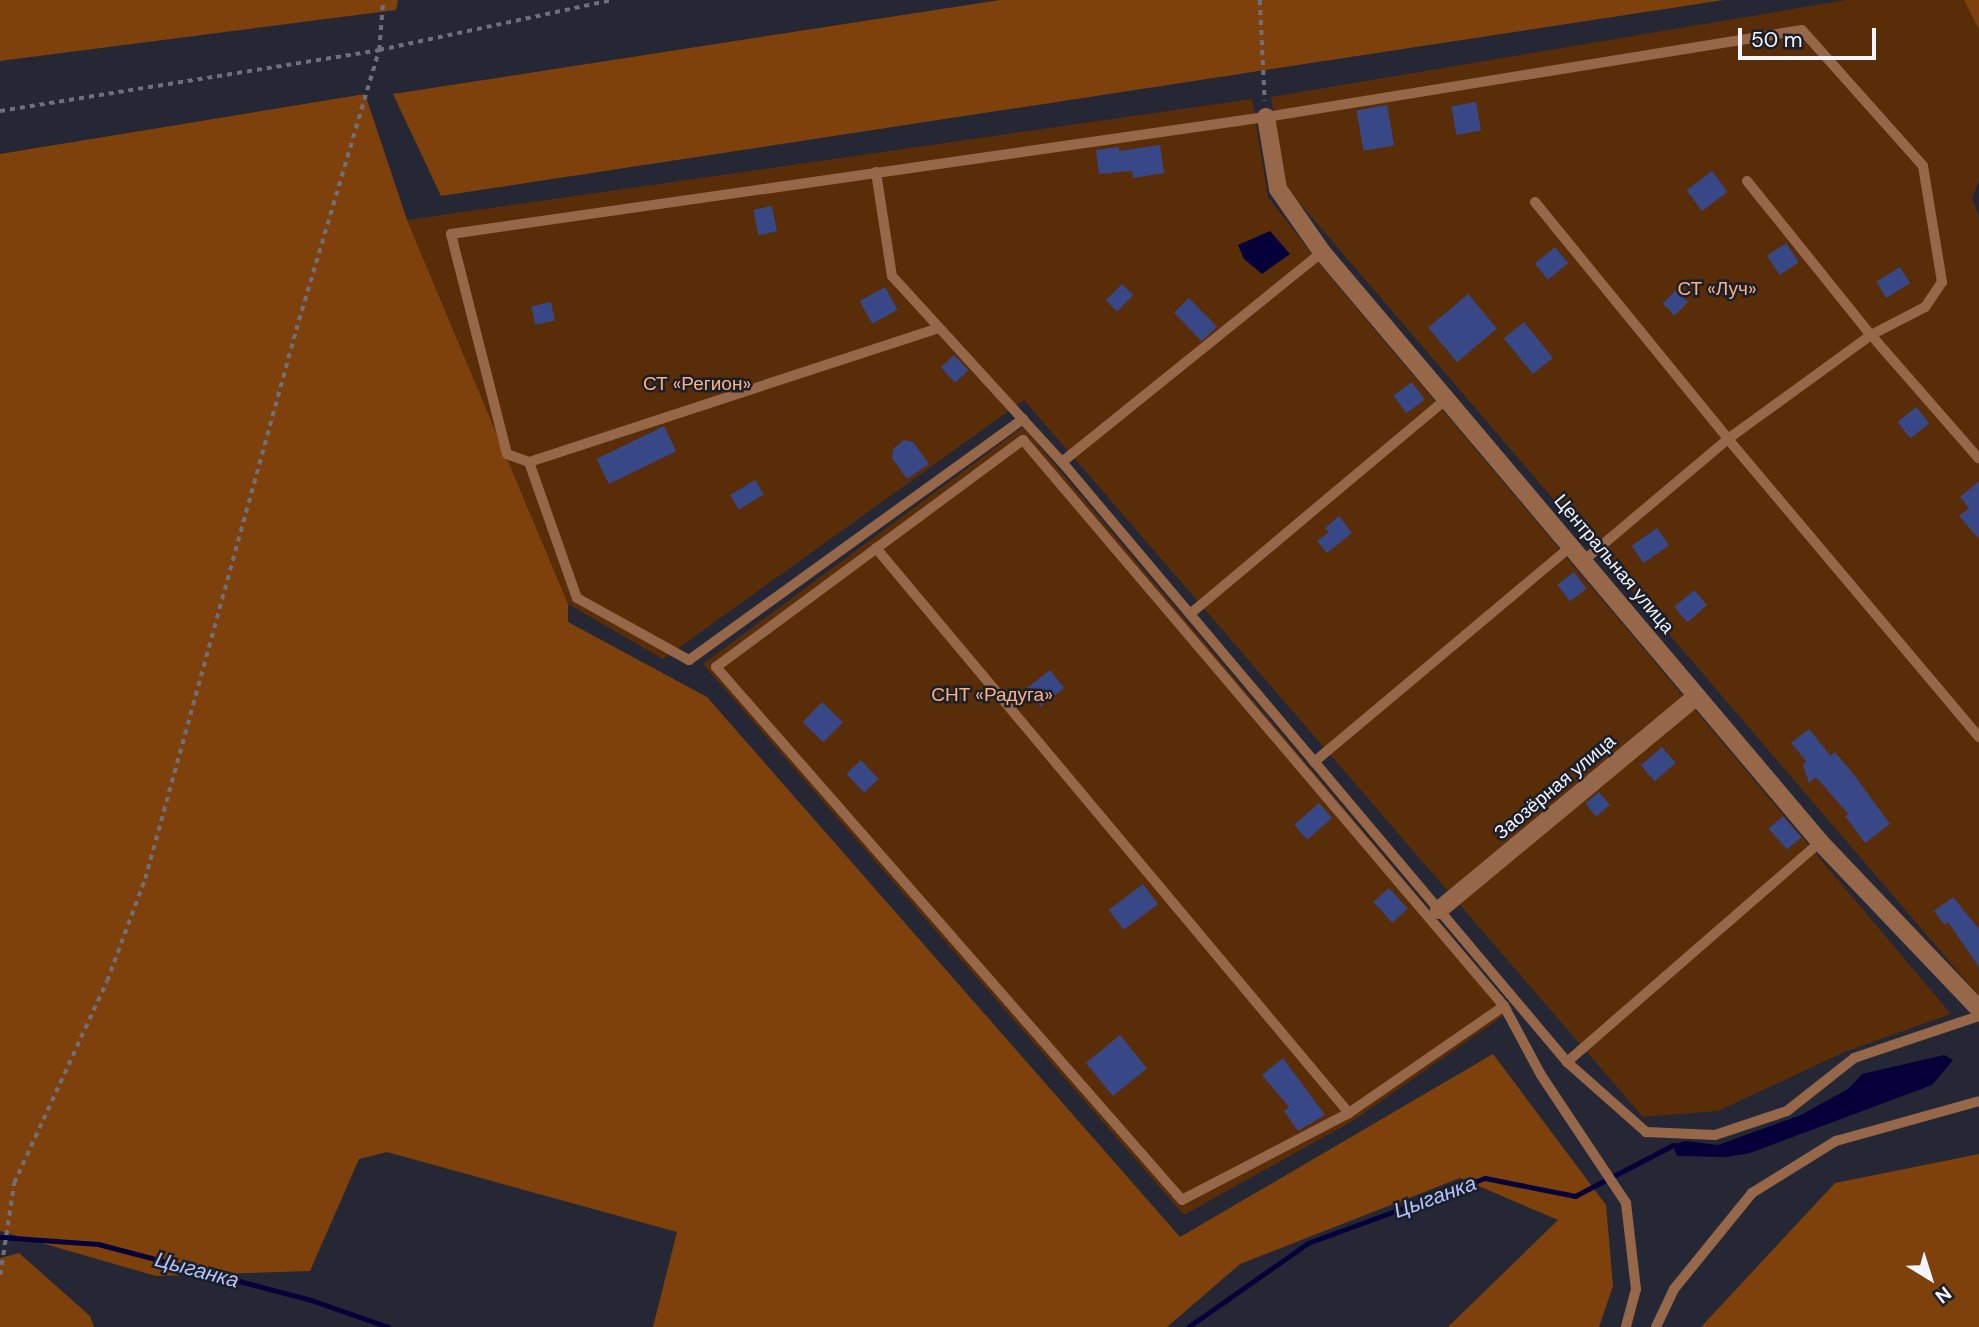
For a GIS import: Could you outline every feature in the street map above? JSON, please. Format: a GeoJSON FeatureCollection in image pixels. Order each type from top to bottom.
{"type":"FeatureCollection","features":[{"type":"Feature","properties":{"kind":"street","name":"Центральная улица"},"geometry":{"type":"LineString","coordinates":[[1266,117],[1278,189],[1322,252],[1821,842],[1979,1010]]}},
{"type":"Feature","properties":{"kind":"street","name":"Заозёрная улица"},"geometry":{"type":"LineString","coordinates":[[1439,910],[1697,696]]}},
{"type":"Feature","properties":{"kind":"lane"},"geometry":{"type":"LineString","coordinates":[[939,328],[529,461],[507,454],[451,234],[1266,117],[1802,30],[1923,166],[1942,282],[1925,307],[1871,335],[1728,439],[1583,561]]}},
{"type":"Feature","properties":{"kind":"lane"},"geometry":{"type":"LineString","coordinates":[[876,172],[892,276],[1062,462],[1567,1062],[1646,1132],[1715,1135],[1787,1111],[1854,1058],[1979,1016]]}},
{"type":"Feature","properties":{"kind":"lane"},"geometry":{"type":"LineString","coordinates":[[1747,181],[1871,335],[1979,459]]}},
{"type":"Feature","properties":{"kind":"lane"},"geometry":{"type":"LineString","coordinates":[[1535,202],[1728,439],[1979,737]]}},
{"type":"Feature","properties":{"kind":"lane"},"geometry":{"type":"LineString","coordinates":[[1062,462],[1322,252]]}},
{"type":"Feature","properties":{"kind":"lane"},"geometry":{"type":"LineString","coordinates":[[1190,614],[1446,399]]}},
{"type":"Feature","properties":{"kind":"lane"},"geometry":{"type":"LineString","coordinates":[[529,461],[577,598],[689,660],[1023,419]]}},
{"type":"Feature","properties":{"kind":"lane"},"geometry":{"type":"LineString","coordinates":[[1504,1006],[1349,1113],[1182,1200],[716,667],[1023,440],[1504,1006],[1541,1075],[1626,1203],[1636,1289],[1626,1327]]}},
{"type":"Feature","properties":{"kind":"lane"},"geometry":{"type":"LineString","coordinates":[[1314,762],[1571,546]]}},
{"type":"Feature","properties":{"kind":"lane"},"geometry":{"type":"LineString","coordinates":[[876,548],[1349,1113]]}},
{"type":"Feature","properties":{"kind":"lane"},"geometry":{"type":"LineString","coordinates":[[1567,1062],[1821,842]]}},
{"type":"Feature","properties":{"kind":"lane"},"geometry":{"type":"LineString","coordinates":[[1656,1327],[1674,1289],[1752,1193],[1836,1141],[1979,1101]]}},
{"type":"Feature","properties":{"kind":"path"},"geometry":{"type":"LineString","coordinates":[[0,1275],[14,1183],[107,981],[145,879],[296,330],[379,50],[383,0]]}},
{"type":"Feature","properties":{"kind":"path"},"geometry":{"type":"LineString","coordinates":[[0,111],[379,50],[613,0]]}},
{"type":"Feature","properties":{"kind":"path"},"geometry":{"type":"LineString","coordinates":[[1260,0],[1266,117]]}},
{"type":"Feature","properties":{"kind":"green space","name":"СТ «Луч»"},"geometry":{"type":"Polygon","coordinates":[[[1846,0],[1964,0],[1979,30],[1979,181],[1972,198],[1979,217],[1979,996],[1285,186],[1271,97],[1846,0]]]}},
{"type":"Feature","properties":{"kind":"green space","name":"СТ «Регион»"},"geometry":{"type":"Polygon","coordinates":[[[1252,99],[1268,197],[1322,267],[1951,1014],[1842,1053],[1718,1111],[1643,1117],[1024,400],[663,659],[568,604],[407,220],[1252,99]]]}},
{"type":"Feature","properties":{"kind":"green space","name":"СНТ «Радуга»"},"geometry":{"type":"Polygon","coordinates":[[[1023,427],[1513,1009],[1354,1120],[1184,1215],[703,664],[1023,427]]]}},
{"type":"Feature","properties":{"kind":"shaded area"},"geometry":{"type":"Polygon","coordinates":[[[0,0],[398,0],[396,10],[0,61],[0,0]]]}},
{"type":"Feature","properties":{"kind":"shaded area"},"geometry":{"type":"Polygon","coordinates":[[[1000,0],[1724,0],[441,196],[393,94],[1000,0]]]}},
{"type":"Feature","properties":{"kind":"shaded area"},"geometry":{"type":"Polygon","coordinates":[[[1964,0],[1979,0],[1979,30],[1964,0]]]}},
{"type":"Feature","properties":{"kind":"shaded area"},"geometry":{"type":"Polygon","coordinates":[[[365,94],[407,220],[568,604],[568,622],[707,697],[1180,1237],[1493,1054],[1606,1205],[1613,1286],[1599,1327],[1448,1327],[1558,1220],[1460,1178],[1240,1264],[1167,1327],[653,1327],[677,1232],[387,1152],[359,1159],[310,1271],[156,1276],[0,1231],[0,154],[365,94]]]}},
{"type":"Feature","properties":{"kind":"shaded area"},"geometry":{"type":"Polygon","coordinates":[[[1270,231],[1290,254],[1262,274],[1244,259],[1238,245],[1270,231]]]}},
{"type":"Feature","properties":{"kind":"shaded area"},"geometry":{"type":"Polygon","coordinates":[[[1944,1055],[1953,1060],[1932,1085],[1750,1153],[1727,1157],[1677,1156],[1673,1145],[1685,1141],[1718,1145],[1801,1115],[1848,1089],[1862,1074],[1944,1055]]]}},
{"type":"Feature","properties":{"kind":"shaded area"},"geometry":{"type":"Polygon","coordinates":[[[1979,1154],[1979,1327],[1701,1327],[1835,1183],[1979,1154]]]}},
{"type":"Feature","properties":{"kind":"shaded area"},"geometry":{"type":"Polygon","coordinates":[[[19,1253],[90,1316],[94,1327],[0,1327],[0,1258],[19,1253]]]}},
{"type":"Feature","properties":{"kind":"building"},"geometry":{"type":"Polygon","coordinates":[[[1476,102],[1481,131],[1456,135],[1451,106],[1476,102]]]}},
{"type":"Feature","properties":{"kind":"building"},"geometry":{"type":"Polygon","coordinates":[[[1387,105],[1394,145],[1364,151],[1356,110],[1387,105]]]}},
{"type":"Feature","properties":{"kind":"building"},"geometry":{"type":"Polygon","coordinates":[[[1160,145],[1164,173],[1133,178],[1132,171],[1099,174],[1096,150],[1119,147],[1119,151],[1160,145]]]}},
{"type":"Feature","properties":{"kind":"building"},"geometry":{"type":"Polygon","coordinates":[[[1712,171],[1728,192],[1702,211],[1686,190],[1712,171]]]}},
{"type":"Feature","properties":{"kind":"building"},"geometry":{"type":"Polygon","coordinates":[[[772,206],[777,232],[758,235],[753,210],[772,206]]]}},
{"type":"Feature","properties":{"kind":"building"},"geometry":{"type":"Polygon","coordinates":[[[1786,243],[1799,262],[1780,275],[1767,256],[1786,243]]]}},
{"type":"Feature","properties":{"kind":"building"},"geometry":{"type":"Polygon","coordinates":[[[1555,247],[1568,263],[1548,280],[1535,263],[1555,247]]]}},
{"type":"Feature","properties":{"kind":"building"},"geometry":{"type":"Polygon","coordinates":[[[1900,267],[1910,283],[1886,298],[1876,282],[1900,267]]]}},
{"type":"Feature","properties":{"kind":"building"},"geometry":{"type":"Polygon","coordinates":[[[1122,284],[1133,295],[1117,312],[1106,300],[1122,284]]]}},
{"type":"Feature","properties":{"kind":"building"},"geometry":{"type":"Polygon","coordinates":[[[885,287],[898,310],[872,324],[860,301],[885,287]]]}},
{"type":"Feature","properties":{"kind":"building"},"geometry":{"type":"Polygon","coordinates":[[[1676,290],[1688,302],[1675,315],[1663,303],[1676,290]]]}},
{"type":"Feature","properties":{"kind":"building"},"geometry":{"type":"Polygon","coordinates":[[[1468,294],[1497,328],[1457,362],[1428,327],[1468,294]]]}},
{"type":"Feature","properties":{"kind":"building"},"geometry":{"type":"Polygon","coordinates":[[[1189,298],[1217,327],[1202,341],[1174,313],[1189,298]]]}},
{"type":"Feature","properties":{"kind":"building"},"geometry":{"type":"Polygon","coordinates":[[[551,302],[555,321],[535,325],[531,306],[551,302]]]}},
{"type":"Feature","properties":{"kind":"building"},"geometry":{"type":"Polygon","coordinates":[[[1524,322],[1553,358],[1533,374],[1504,338],[1524,322]]]}},
{"type":"Feature","properties":{"kind":"building"},"geometry":{"type":"Polygon","coordinates":[[[954,355],[968,370],[955,383],[941,367],[954,355]]]}},
{"type":"Feature","properties":{"kind":"building"},"geometry":{"type":"Polygon","coordinates":[[[1412,382],[1425,400],[1406,413],[1393,396],[1412,382]]]}},
{"type":"Feature","properties":{"kind":"building"},"geometry":{"type":"Polygon","coordinates":[[[1916,407],[1929,423],[1911,438],[1897,422],[1916,407]]]}},
{"type":"Feature","properties":{"kind":"building"},"geometry":{"type":"Polygon","coordinates":[[[664,426],[676,451],[609,484],[597,459],[664,426]]]}},
{"type":"Feature","properties":{"kind":"building"},"geometry":{"type":"Polygon","coordinates":[[[904,440],[913,442],[929,464],[907,479],[892,458],[893,449],[904,440]]]}},
{"type":"Feature","properties":{"kind":"building"},"geometry":{"type":"Polygon","coordinates":[[[755,480],[764,495],[739,510],[730,495],[755,480]]]}},
{"type":"Feature","properties":{"kind":"building"},"geometry":{"type":"Polygon","coordinates":[[[1979,481],[1979,539],[1959,516],[1969,508],[1960,497],[1979,481]]]}},
{"type":"Feature","properties":{"kind":"building"},"geometry":{"type":"Polygon","coordinates":[[[1339,516],[1352,533],[1327,553],[1317,541],[1329,532],[1325,528],[1339,516]]]}},
{"type":"Feature","properties":{"kind":"building"},"geometry":{"type":"Polygon","coordinates":[[[1657,528],[1669,545],[1644,563],[1632,546],[1657,528]]]}},
{"type":"Feature","properties":{"kind":"building"},"geometry":{"type":"Polygon","coordinates":[[[1574,572],[1587,589],[1570,601],[1557,585],[1574,572]]]}},
{"type":"Feature","properties":{"kind":"building"},"geometry":{"type":"Polygon","coordinates":[[[1694,590],[1707,605],[1687,622],[1674,607],[1694,590]]]}},
{"type":"Feature","properties":{"kind":"building"},"geometry":{"type":"Polygon","coordinates":[[[1050,670],[1064,688],[1041,707],[1026,688],[1050,670]]]}},
{"type":"Feature","properties":{"kind":"building"},"geometry":{"type":"Polygon","coordinates":[[[822,702],[843,722],[823,742],[803,722],[822,702]]]}},
{"type":"Feature","properties":{"kind":"building"},"geometry":{"type":"Polygon","coordinates":[[[1809,729],[1831,756],[1835,752],[1890,824],[1865,843],[1845,816],[1848,814],[1816,777],[1809,783],[1803,765],[1806,761],[1791,743],[1809,729]]]}},
{"type":"Feature","properties":{"kind":"building"},"geometry":{"type":"Polygon","coordinates":[[[1662,747],[1676,763],[1655,781],[1641,765],[1662,747]]]}},
{"type":"Feature","properties":{"kind":"building"},"geometry":{"type":"Polygon","coordinates":[[[861,760],[879,779],[864,793],[846,774],[861,760]]]}},
{"type":"Feature","properties":{"kind":"building"},"geometry":{"type":"Polygon","coordinates":[[[1599,792],[1610,805],[1596,817],[1585,804],[1599,792]]]}},
{"type":"Feature","properties":{"kind":"building"},"geometry":{"type":"Polygon","coordinates":[[[1319,803],[1332,818],[1307,840],[1294,825],[1319,803]]]}},
{"type":"Feature","properties":{"kind":"building"},"geometry":{"type":"Polygon","coordinates":[[[1783,816],[1801,837],[1787,850],[1769,828],[1783,816]]]}},
{"type":"Feature","properties":{"kind":"building"},"geometry":{"type":"Polygon","coordinates":[[[1143,884],[1158,904],[1124,930],[1109,910],[1143,884]]]}},
{"type":"Feature","properties":{"kind":"building"},"geometry":{"type":"Polygon","coordinates":[[[1389,888],[1408,909],[1392,923],[1373,902],[1389,888]]]}},
{"type":"Feature","properties":{"kind":"building"},"geometry":{"type":"Polygon","coordinates":[[[1953,897],[1979,929],[1979,967],[1948,922],[1945,925],[1934,911],[1953,897]]]}},
{"type":"Feature","properties":{"kind":"building"},"geometry":{"type":"Polygon","coordinates":[[[1120,1035],[1147,1068],[1113,1096],[1086,1063],[1120,1035]]]}},
{"type":"Feature","properties":{"kind":"building"},"geometry":{"type":"Polygon","coordinates":[[[1283,1058],[1325,1115],[1298,1131],[1284,1111],[1289,1107],[1262,1075],[1283,1058]]]}},
{"type":"Feature","properties":{"kind":"waterway","name":"Цыганка"},"geometry":{"type":"LineString","coordinates":[[1188,1327],[1308,1243],[1485,1178],[1575,1196],[1673,1145],[1679,1146]]}},
{"type":"Feature","properties":{"kind":"waterway","name":"Цыганка"},"geometry":{"type":"LineString","coordinates":[[0,1237],[98,1244],[311,1300],[388,1327]]}}]}
